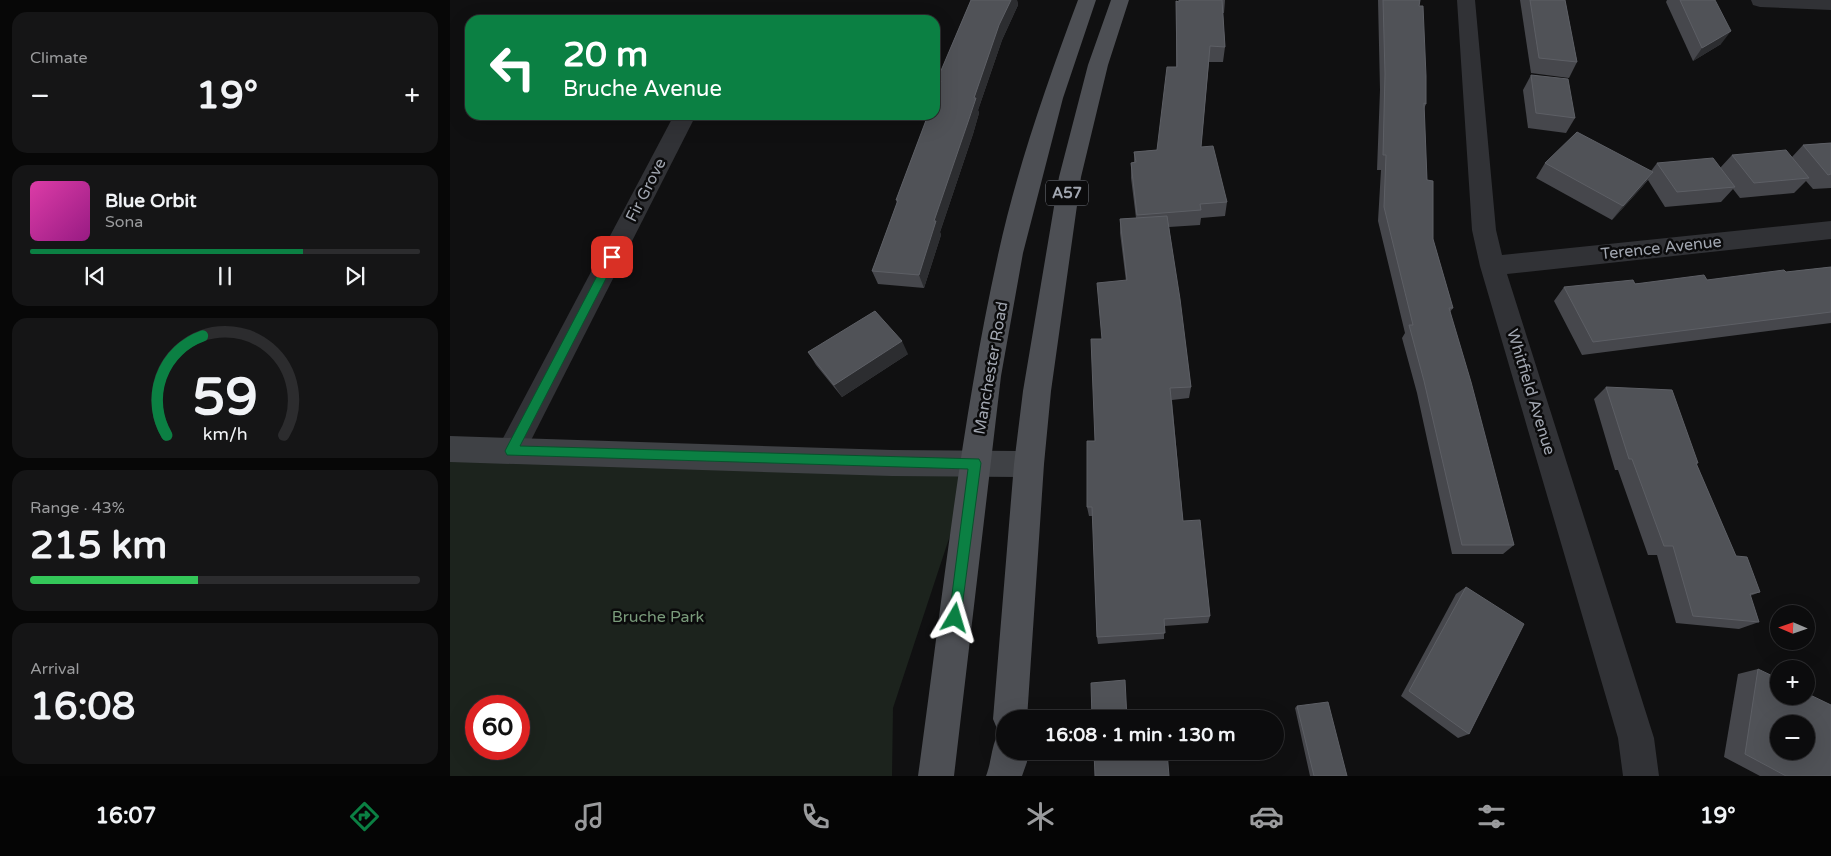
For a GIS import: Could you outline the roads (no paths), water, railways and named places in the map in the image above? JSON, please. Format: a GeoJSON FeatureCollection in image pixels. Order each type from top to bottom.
{"type":"FeatureCollection","features":[{"type":"Feature","properties":{"kind":"main road","name":"Manchester Road"},"geometry":{"type":"LineString","coordinates":[[936,776],[987,376],[1011,253],[1052,98],[1087,0]]}},
{"type":"Feature","properties":{"kind":"main road","name":"A57"},"geometry":{"type":"LineString","coordinates":[[1011,710],[1036,391],[1070,177],[1098,65],[1120,0]]}},
{"type":"Feature","properties":{"kind":"main road"},"geometry":{"type":"LineString","coordinates":[[1004,776],[1009,760]]}},
{"type":"Feature","properties":{"kind":"street","name":"Whitfield Avenue"},"geometry":{"type":"LineString","coordinates":[[1466,0],[1484,230],[1492,266],[1636,738],[1641,776]]}},
{"type":"Feature","properties":{"kind":"street"},"geometry":{"type":"LineString","coordinates":[[1759,4],[1831,4]]}},
{"type":"Feature","properties":{"kind":"street","name":"Fir Grove"},"geometry":{"type":"LineString","coordinates":[[511,451],[682,120]]}},
{"type":"Feature","properties":{"kind":"street","name":"Terence Avenue"},"geometry":{"type":"LineString","coordinates":[[1492,266],[1831,230]]}},
{"type":"Feature","properties":{"kind":"street"},"geometry":{"type":"LineString","coordinates":[[450,449],[774,460],[1029,464]]}},
{"type":"Feature","properties":{"kind":"park label","name":"Bruche Park"},"geometry":{"type":"Point","coordinates":[658,617]}}]}
